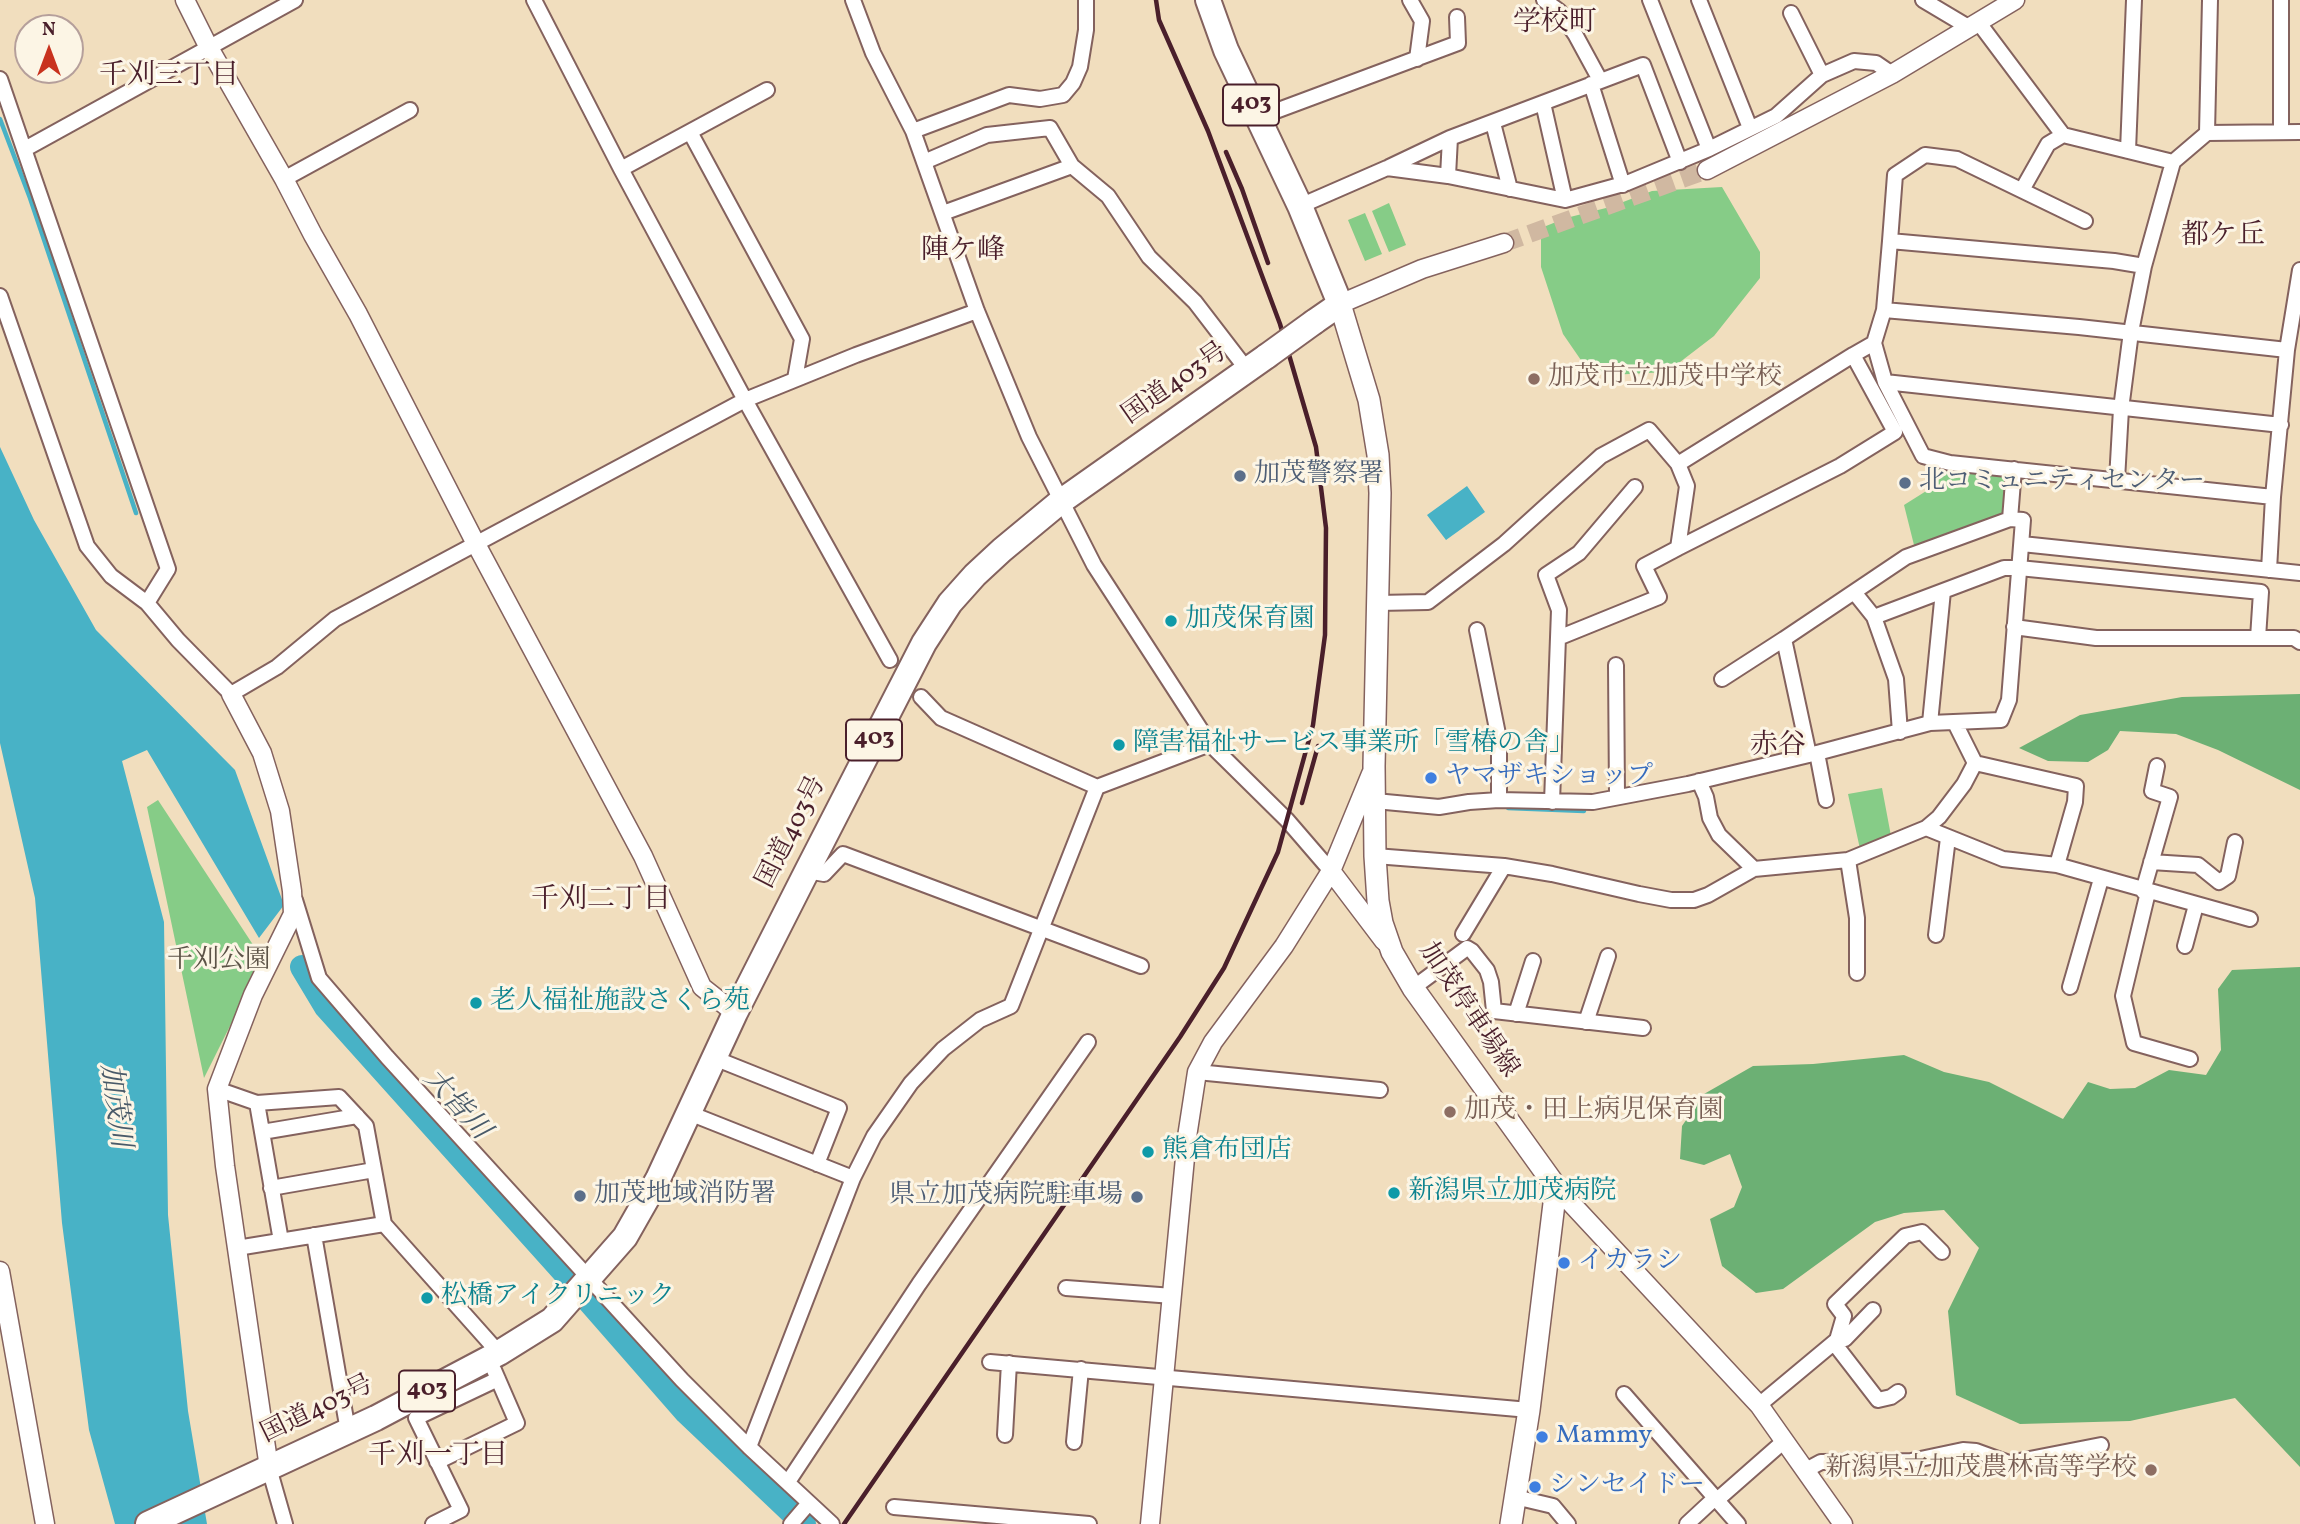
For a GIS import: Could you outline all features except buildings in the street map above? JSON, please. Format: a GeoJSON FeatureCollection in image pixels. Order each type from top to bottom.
{"type":"FeatureCollection","features":[{"type":"Feature","properties":{"kind":"highway","name":"403"},"geometry":{"type":"LineString","coordinates":[[1208,0],[1226,50],[1300,206],[1340,304]]}},
{"type":"Feature","properties":{"kind":"highway","name":"国道403号"},"geometry":{"type":"LineString","coordinates":[[258,1472],[495,1363],[552,1320],[590,1279],[625,1237],[658,1180],[735,1013],[924,643],[950,604],[993,558],[1060,502],[1340,304]]}},
{"type":"Feature","properties":{"kind":"highway","name":"403"},"geometry":{"type":"LineString","coordinates":[[148,1524],[258,1472]]}},
{"type":"Feature","properties":{"kind":"main road","name":"加茂停車場線"},"geometry":{"type":"LineString","coordinates":[[1340,304],[1368,400],[1378,455],[1380,493],[1374,766],[1375,856],[1382,923],[1392,952],[1413,988],[1556,1187]]}},
{"type":"Feature","properties":{"kind":"main road"},"geometry":{"type":"LineString","coordinates":[[1511,1524],[1529,1410],[1556,1187]]}},
{"type":"Feature","properties":{"kind":"street"},"geometry":{"type":"LineString","coordinates":[[185,0],[358,314],[476,544],[643,856],[702,987],[735,1013]]}},
{"type":"Feature","properties":{"kind":"street"},"geometry":{"type":"LineString","coordinates":[[25,149],[295,0]]}},
{"type":"Feature","properties":{"kind":"street"},"geometry":{"type":"LineString","coordinates":[[534,0],[745,400],[890,660]]}},
{"type":"Feature","properties":{"kind":"street"},"geometry":{"type":"LineString","coordinates":[[853,0],[873,53],[913,131],[978,311],[1029,437],[1094,565],[1210,744],[1287,820],[1392,952]]}},
{"type":"Feature","properties":{"kind":"street"},"geometry":{"type":"LineString","coordinates":[[913,131],[1009,95],[1040,99],[1063,95],[1080,67],[1086,30],[1086,0]]}},
{"type":"Feature","properties":{"kind":"street"},"geometry":{"type":"LineString","coordinates":[[1410,0],[1422,21],[1417,59]]}},
{"type":"Feature","properties":{"kind":"street"},"geometry":{"type":"LineString","coordinates":[[1544,0],[1559,11],[1575,34],[1596,82],[1623,184]]}},
{"type":"Feature","properties":{"kind":"street"},"geometry":{"type":"LineString","coordinates":[[1559,11],[1572,0]]}},
{"type":"Feature","properties":{"kind":"street"},"geometry":{"type":"LineString","coordinates":[[1650,0],[1709,149]]}},
{"type":"Feature","properties":{"kind":"street"},"geometry":{"type":"LineString","coordinates":[[1699,0],[1750,128]]}},
{"type":"Feature","properties":{"kind":"street"},"geometry":{"type":"LineString","coordinates":[[1923,0],[1975,26],[2063,135],[2174,162]]}},
{"type":"Feature","properties":{"kind":"street"},"geometry":{"type":"LineString","coordinates":[[1707,170],[1892,74],[2015,0]]}},
{"type":"Feature","properties":{"kind":"street"},"geometry":{"type":"LineString","coordinates":[[2128,150],[2134,0]]}},
{"type":"Feature","properties":{"kind":"street"},"geometry":{"type":"LineString","coordinates":[[2207,133],[2210,0]]}},
{"type":"Feature","properties":{"kind":"street"},"geometry":{"type":"LineString","coordinates":[[2281,0],[2281,132]]}},
{"type":"Feature","properties":{"kind":"street"},"geometry":{"type":"LineString","coordinates":[[1791,13],[1822,75]]}},
{"type":"Feature","properties":{"kind":"street"},"geometry":{"type":"LineString","coordinates":[[1257,118],[1458,43],[1457,17]]}},
{"type":"Feature","properties":{"kind":"street"},"geometry":{"type":"LineString","coordinates":[[1387,168],[1448,176],[1564,200],[1623,184],[1709,149],[1776,116],[1822,75],[1854,61],[1876,63],[1892,74]]}},
{"type":"Feature","properties":{"kind":"street"},"geometry":{"type":"LineString","coordinates":[[1300,206],[1450,138],[1643,65],[1680,162]]}},
{"type":"Feature","properties":{"kind":"street"},"geometry":{"type":"LineString","coordinates":[[0,79],[168,569],[147,604]]}},
{"type":"Feature","properties":{"kind":"street"},"geometry":{"type":"LineString","coordinates":[[621,169],[767,90]]}},
{"type":"Feature","properties":{"kind":"street"},"geometry":{"type":"LineString","coordinates":[[1543,103],[1564,200]]}},
{"type":"Feature","properties":{"kind":"street"},"geometry":{"type":"LineString","coordinates":[[284,179],[410,110]]}},
{"type":"Feature","properties":{"kind":"street"},"geometry":{"type":"LineString","coordinates":[[1493,123],[1510,189]]}},
{"type":"Feature","properties":{"kind":"street"},"geometry":{"type":"LineString","coordinates":[[924,162],[987,135],[1049,128],[1072,166],[1108,197],[1149,257],[1257,363]]}},
{"type":"Feature","properties":{"kind":"street"},"geometry":{"type":"LineString","coordinates":[[690,132],[802,339],[795,379]]}},
{"type":"Feature","properties":{"kind":"street"},"geometry":{"type":"LineString","coordinates":[[2117,480],[2121,409],[2131,332],[2144,266],[2174,162],[2207,133],[2300,132]]}},
{"type":"Feature","properties":{"kind":"street"},"geometry":{"type":"LineString","coordinates":[[2022,190],[2048,144],[2063,135]]}},
{"type":"Feature","properties":{"kind":"street"},"geometry":{"type":"LineString","coordinates":[[1448,176],[1450,138]]}},
{"type":"Feature","properties":{"kind":"street"},"geometry":{"type":"LineString","coordinates":[[2085,221],[1957,159],[1924,155],[1895,175],[1884,310],[1874,343],[1885,382],[1923,456],[1950,463],[2273,497]]}},
{"type":"Feature","properties":{"kind":"street"},"geometry":{"type":"LineString","coordinates":[[943,214],[1072,166]]}},
{"type":"Feature","properties":{"kind":"street"},"geometry":{"type":"LineString","coordinates":[[1890,241],[2144,266]]}},
{"type":"Feature","properties":{"kind":"street"},"geometry":{"type":"LineString","coordinates":[[1340,304],[1422,269],[1504,243]]}},
{"type":"Feature","properties":{"kind":"street"},"geometry":{"type":"LineString","coordinates":[[2269,570],[2287,350],[2299,274]]}},
{"type":"Feature","properties":{"kind":"street"},"geometry":{"type":"LineString","coordinates":[[0,296],[87,546],[111,576],[147,604],[231,694],[262,753],[276,799],[292,891],[319,978],[387,1057],[682,1380],[788,1482],[800,1514],[832,1524]]}},
{"type":"Feature","properties":{"kind":"street"},"geometry":{"type":"LineString","coordinates":[[1884,310],[2131,332],[2287,350]]}},
{"type":"Feature","properties":{"kind":"street"},"geometry":{"type":"LineString","coordinates":[[231,694],[277,667],[335,619],[745,400],[978,311]]}},
{"type":"Feature","properties":{"kind":"street"},"geometry":{"type":"LineString","coordinates":[[1678,464],[1874,343]]}},
{"type":"Feature","properties":{"kind":"street"},"geometry":{"type":"LineString","coordinates":[[1558,638],[1659,597],[1644,566],[1840,466],[1895,432],[1853,355]]}},
{"type":"Feature","properties":{"kind":"street"},"geometry":{"type":"LineString","coordinates":[[1885,382],[2281,425]]}},
{"type":"Feature","properties":{"kind":"street"},"geometry":{"type":"LineString","coordinates":[[1378,604],[1428,602],[1504,544],[1601,456],[1649,429],[1678,464],[1687,486],[1678,548]]}},
{"type":"Feature","properties":{"kind":"street"},"geometry":{"type":"LineString","coordinates":[[2010,519],[2014,469]]}},
{"type":"Feature","properties":{"kind":"street"},"geometry":{"type":"LineString","coordinates":[[1552,802],[1559,610],[1546,576],[1578,553],[1635,487]]}},
{"type":"Feature","properties":{"kind":"street"},"geometry":{"type":"LineString","coordinates":[[1375,801],[1439,807],[1499,800],[1592,802],[1699,781],[1930,723],[2001,720],[2009,700],[2023,520],[2010,519],[1906,557],[1723,679]]}},
{"type":"Feature","properties":{"kind":"street"},"geometry":{"type":"LineString","coordinates":[[2022,544],[2300,573]]}},
{"type":"Feature","properties":{"kind":"street"},"geometry":{"type":"LineString","coordinates":[[1874,617],[2004,568],[2019,568],[2261,593],[2258,638]]}},
{"type":"Feature","properties":{"kind":"street"},"geometry":{"type":"LineString","coordinates":[[1930,723],[1943,591]]}},
{"type":"Feature","properties":{"kind":"street"},"geometry":{"type":"LineString","coordinates":[[1854,592],[1874,617],[1896,679],[1900,732]]}},
{"type":"Feature","properties":{"kind":"street"},"geometry":{"type":"LineString","coordinates":[[2014,627],[2096,638],[2294,638],[2300,642]]}},
{"type":"Feature","properties":{"kind":"street"},"geometry":{"type":"LineString","coordinates":[[1476,630],[1499,739],[1499,800]]}},
{"type":"Feature","properties":{"kind":"street"},"geometry":{"type":"LineString","coordinates":[[1784,639],[1826,800]]}},
{"type":"Feature","properties":{"kind":"street"},"geometry":{"type":"LineString","coordinates":[[1616,665],[1617,796]]}},
{"type":"Feature","properties":{"kind":"street"},"geometry":{"type":"LineString","coordinates":[[921,697],[941,718],[1097,787],[1210,744]]}},
{"type":"Feature","properties":{"kind":"street"},"geometry":{"type":"LineString","coordinates":[[1955,723],[1975,763]]}},
{"type":"Feature","properties":{"kind":"street"},"geometry":{"type":"LineString","coordinates":[[1375,856],[1504,866],[1671,900],[1694,900],[1754,869],[1848,860],[1926,828],[1939,817],[1964,784],[1975,763]]}},
{"type":"Feature","properties":{"kind":"street"},"geometry":{"type":"LineString","coordinates":[[1975,763],[2076,786],[2075,802],[2057,865]]}},
{"type":"Feature","properties":{"kind":"street"},"geometry":{"type":"LineString","coordinates":[[1150,1524],[1187,1137],[1197,1072],[1213,1042],[1284,946],[1331,872],[1374,766]]}},
{"type":"Feature","properties":{"kind":"street"},"geometry":{"type":"LineString","coordinates":[[2157,766],[2152,791],[2170,797],[2151,862],[2123,996],[2134,1042],[2190,1059]]}},
{"type":"Feature","properties":{"kind":"street"},"geometry":{"type":"LineString","coordinates":[[1699,781],[1718,835],[1754,869]]}},
{"type":"Feature","properties":{"kind":"street"},"geometry":{"type":"LineString","coordinates":[[749,1447],[853,1178],[874,1136],[911,1083],[943,1049],[980,1020],[1011,1006],[1097,787]]}},
{"type":"Feature","properties":{"kind":"street"},"geometry":{"type":"LineString","coordinates":[[1926,828],[2003,859],[2057,865],[2250,919]]}},
{"type":"Feature","properties":{"kind":"street"},"geometry":{"type":"LineString","coordinates":[[1936,935],[1948,838]]}},
{"type":"Feature","properties":{"kind":"street"},"geometry":{"type":"LineString","coordinates":[[2151,862],[2198,865],[2219,881],[2228,876],[2235,842]]}},
{"type":"Feature","properties":{"kind":"street"},"geometry":{"type":"LineString","coordinates":[[807,871],[824,874],[843,854],[1141,966]]}},
{"type":"Feature","properties":{"kind":"street"},"geometry":{"type":"LineString","coordinates":[[1848,860],[1857,918],[1857,973]]}},
{"type":"Feature","properties":{"kind":"street"},"geometry":{"type":"LineString","coordinates":[[1463,934],[1504,866]]}},
{"type":"Feature","properties":{"kind":"street"},"geometry":{"type":"LineString","coordinates":[[2070,987],[2101,879]]}},
{"type":"Feature","properties":{"kind":"street"},"geometry":{"type":"LineString","coordinates":[[285,1524],[258,1472],[237,1248],[217,1089],[253,995],[293,914],[292,891]]}},
{"type":"Feature","properties":{"kind":"street"},"geometry":{"type":"LineString","coordinates":[[2185,946],[2196,905]]}},
{"type":"Feature","properties":{"kind":"street"},"geometry":{"type":"LineString","coordinates":[[1413,988],[1467,948],[1486,970],[1491,982],[1493,1011],[1643,1028]]}},
{"type":"Feature","properties":{"kind":"street"},"geometry":{"type":"LineString","coordinates":[[1586,1022],[1608,956]]}},
{"type":"Feature","properties":{"kind":"street"},"geometry":{"type":"LineString","coordinates":[[1516,1014],[1533,961]]}},
{"type":"Feature","properties":{"kind":"street"},"geometry":{"type":"LineString","coordinates":[[788,1482],[919,1284],[1088,1042]]}},
{"type":"Feature","properties":{"kind":"street"},"geometry":{"type":"LineString","coordinates":[[714,1058],[839,1108],[817,1164]]}},
{"type":"Feature","properties":{"kind":"street"},"geometry":{"type":"LineString","coordinates":[[1197,1072],[1380,1090]]}},
{"type":"Feature","properties":{"kind":"street"},"geometry":{"type":"LineString","coordinates":[[217,1089],[257,1103],[339,1097],[366,1126],[384,1224],[495,1363],[517,1423],[437,1462]]}},
{"type":"Feature","properties":{"kind":"street"},"geometry":{"type":"LineString","coordinates":[[257,1103],[281,1241]]}},
{"type":"Feature","properties":{"kind":"street"},"geometry":{"type":"LineString","coordinates":[[689,1113],[853,1178]]}},
{"type":"Feature","properties":{"kind":"street"},"geometry":{"type":"LineString","coordinates":[[262,1132],[357,1116]]}},
{"type":"Feature","properties":{"kind":"street"},"geometry":{"type":"LineString","coordinates":[[271,1188],[374,1170]]}},
{"type":"Feature","properties":{"kind":"street"},"geometry":{"type":"LineString","coordinates":[[1556,1187],[1759,1405],[1843,1524]]}},
{"type":"Feature","properties":{"kind":"street"},"geometry":{"type":"LineString","coordinates":[[237,1248],[384,1224]]}},
{"type":"Feature","properties":{"kind":"street"},"geometry":{"type":"LineString","coordinates":[[1836,1341],[1844,1316],[1835,1304],[1905,1236],[1922,1232],[1942,1252]]}},
{"type":"Feature","properties":{"kind":"street"},"geometry":{"type":"LineString","coordinates":[[314,1236],[348,1431]]}},
{"type":"Feature","properties":{"kind":"street"},"geometry":{"type":"LineString","coordinates":[[0,1271],[4,1319],[46,1524]]}},
{"type":"Feature","properties":{"kind":"street"},"geometry":{"type":"LineString","coordinates":[[1066,1287],[1173,1296]]}},
{"type":"Feature","properties":{"kind":"street"},"geometry":{"type":"LineString","coordinates":[[1759,1405],[1836,1341],[1845,1339],[1873,1310]]}},
{"type":"Feature","properties":{"kind":"street"},"geometry":{"type":"LineString","coordinates":[[1836,1341],[1878,1400],[1898,1392]]}},
{"type":"Feature","properties":{"kind":"street"},"geometry":{"type":"LineString","coordinates":[[990,1362],[1529,1410]]}},
{"type":"Feature","properties":{"kind":"street"},"geometry":{"type":"LineString","coordinates":[[433,1524],[461,1510],[416,1419],[495,1363]]}},
{"type":"Feature","properties":{"kind":"street"},"geometry":{"type":"LineString","coordinates":[[1005,1435],[1009,1363]]}},
{"type":"Feature","properties":{"kind":"street"},"geometry":{"type":"LineString","coordinates":[[1074,1442],[1081,1369]]}},
{"type":"Feature","properties":{"kind":"street"},"geometry":{"type":"LineString","coordinates":[[1624,1394],[1738,1524]]}},
{"type":"Feature","properties":{"kind":"street"},"geometry":{"type":"LineString","coordinates":[[1687,1524],[1783,1442]]}},
{"type":"Feature","properties":{"kind":"street"},"geometry":{"type":"LineString","coordinates":[[1806,1470],[1821,1462],[1911,1461],[1963,1450],[1976,1451],[2009,1463],[2101,1445]]}},
{"type":"Feature","properties":{"kind":"street"},"geometry":{"type":"LineString","coordinates":[[1515,1497],[1553,1506],[1568,1524]]}},
{"type":"Feature","properties":{"kind":"street"},"geometry":{"type":"LineString","coordinates":[[894,1507],[1089,1524]]}},
{"type":"Feature","properties":{"kind":"green space"},"geometry":{"type":"Polygon","coordinates":[[[1722,187],[1760,252],[1760,278],[1714,336],[1667,372],[1610,375],[1585,366],[1563,334],[1541,267],[1541,228],[1652,191],[1722,187]]]}},
{"type":"Feature","properties":{"kind":"green space"},"geometry":{"type":"Polygon","coordinates":[[[1389,203],[1406,245],[1389,252],[1372,211],[1389,203]]]}},
{"type":"Feature","properties":{"kind":"green space"},"geometry":{"type":"Polygon","coordinates":[[[1365,213],[1382,254],[1365,261],[1348,220],[1365,213]]]}},
{"type":"Feature","properties":{"kind":"green space"},"geometry":{"type":"Polygon","coordinates":[[[1930,465],[2010,473],[2006,516],[1914,545],[1904,505],[1931,488],[1930,465]]]}},
{"type":"Feature","properties":{"kind":"green space"},"geometry":{"type":"Polygon","coordinates":[[[2300,694],[2300,790],[2218,750],[2176,734],[2120,731],[2108,750],[2088,762],[2048,761],[2019,748],[2080,715],[2182,697],[2300,694]]]}},
{"type":"Feature","properties":{"kind":"green space"},"geometry":{"type":"Polygon","coordinates":[[[1882,788],[1891,836],[1860,849],[1848,794],[1882,788]]]}},
{"type":"Feature","properties":{"kind":"green space","name":"千刈公園"},"geometry":{"type":"Polygon","coordinates":[[[158,800],[263,960],[204,1078],[147,807],[158,800]]]}},
{"type":"Feature","properties":{"kind":"green space"},"geometry":{"type":"Polygon","coordinates":[[[2300,967],[2300,1467],[2235,1398],[2130,1421],[2020,1424],[1956,1395],[1948,1311],[1979,1248],[1944,1210],[1904,1213],[1875,1222],[1783,1289],[1756,1293],[1722,1266],[1710,1219],[1734,1207],[1742,1187],[1730,1154],[1704,1165],[1680,1159],[1682,1126],[1704,1094],[1753,1066],[1813,1064],[1904,1055],[1944,1072],[1989,1082],[2063,1119],[2088,1082],[2110,1089],[2135,1088],[2169,1070],[2206,1075],[2221,1050],[2218,989],[2232,970],[2300,967]]]}},
{"type":"Feature","properties":{"kind":"water","name":"加茂川"},"geometry":{"type":"Polygon","coordinates":[[[0,447],[34,520],[96,630],[235,770],[284,905],[259,938],[147,750],[122,761],[164,922],[168,1215],[188,1411],[207,1524],[115,1524],[89,1430],[62,1223],[35,898],[0,743],[0,447]]]}},
{"type":"Feature","properties":{"kind":"water"},"geometry":{"type":"Polygon","coordinates":[[[1467,486],[1485,512],[1446,540],[1427,515],[1467,486]]]}},
{"type":"Feature","properties":{"kind":"waterway"},"geometry":{"type":"LineString","coordinates":[[0,119],[30,198],[136,513]]}},
{"type":"Feature","properties":{"kind":"waterway"},"geometry":{"type":"LineString","coordinates":[[1508,808],[1584,811]]}},
{"type":"Feature","properties":{"kind":"waterway","name":"大皆川"},"geometry":{"type":"LineString","coordinates":[[302,967],[326,1007],[571,1280]]}},
{"type":"Feature","properties":{"kind":"waterway","name":"大皆川"},"geometry":{"type":"LineString","coordinates":[[588,1300],[686,1412],[804,1524]]}},
{"type":"Feature","properties":{"kind":"tunnel"},"geometry":{"type":"LineString","coordinates":[[1504,243],[1707,170]]}},
{"type":"Feature","properties":{"kind":"railway"},"geometry":{"type":"LineString","coordinates":[[844,1524],[1180,1037],[1224,968],[1278,852],[1313,725],[1325,635],[1326,528],[1316,447],[1280,324],[1208,131],[1159,20],[1156,0]]}},
{"type":"Feature","properties":{"kind":"railway"},"geometry":{"type":"LineString","coordinates":[[1226,152],[1268,263]]}},
{"type":"Feature","properties":{"kind":"railway"},"geometry":{"type":"LineString","coordinates":[[1302,803],[1318,746]]}},
{"type":"Feature","properties":{"kind":"place","name":"加茂市立加茂中学校"},"geometry":{"type":"Point","coordinates":[1534,379]}},
{"type":"Feature","properties":{"kind":"place","name":"加茂警察署"},"geometry":{"type":"Point","coordinates":[1240,476]}},
{"type":"Feature","properties":{"kind":"place","name":"北コミュニティセンター"},"geometry":{"type":"Point","coordinates":[1905,483]}},
{"type":"Feature","properties":{"kind":"place","name":"加茂保育園"},"geometry":{"type":"Point","coordinates":[1171,621]}},
{"type":"Feature","properties":{"kind":"place","name":"障害福祉サービス事業所「雪椿の舎」"},"geometry":{"type":"Point","coordinates":[1119,745]}},
{"type":"Feature","properties":{"kind":"place","name":"ヤマザキショップ"},"geometry":{"type":"Point","coordinates":[1431,778]}},
{"type":"Feature","properties":{"kind":"place","name":"老人福祉施設さくら苑"},"geometry":{"type":"Point","coordinates":[476,1003]}},
{"type":"Feature","properties":{"kind":"place","name":"加茂・田上病児保育園"},"geometry":{"type":"Point","coordinates":[1450,1112]}},
{"type":"Feature","properties":{"kind":"place","name":"熊倉布団店"},"geometry":{"type":"Point","coordinates":[1148,1152]}},
{"type":"Feature","properties":{"kind":"place","name":"新潟県立加茂病院"},"geometry":{"type":"Point","coordinates":[1394,1193]}},
{"type":"Feature","properties":{"kind":"place","name":"加茂地域消防署"},"geometry":{"type":"Point","coordinates":[580,1196]}},
{"type":"Feature","properties":{"kind":"place","name":"県立加茂病院駐車場"},"geometry":{"type":"Point","coordinates":[1137,1197]}},
{"type":"Feature","properties":{"kind":"place","name":"イカラシ"},"geometry":{"type":"Point","coordinates":[1564,1263]}},
{"type":"Feature","properties":{"kind":"place","name":"松橋アイクリニック"},"geometry":{"type":"Point","coordinates":[427,1298]}},
{"type":"Feature","properties":{"kind":"place","name":"Mammy"},"geometry":{"type":"Point","coordinates":[1542,1437]}},
{"type":"Feature","properties":{"kind":"place","name":"新潟県立加茂農林高等学校"},"geometry":{"type":"Point","coordinates":[2151,1470]}},
{"type":"Feature","properties":{"kind":"place","name":"シンセイドー"},"geometry":{"type":"Point","coordinates":[1535,1487]}},
{"type":"Feature","properties":{"kind":"district","name":"学校町"},"geometry":{"type":"Point","coordinates":[1555,25]}},
{"type":"Feature","properties":{"kind":"district","name":"千刈三丁目"},"geometry":{"type":"Point","coordinates":[169,78]}},
{"type":"Feature","properties":{"kind":"district","name":"都ケ丘"},"geometry":{"type":"Point","coordinates":[2223,238]}},
{"type":"Feature","properties":{"kind":"district","name":"陣ケ峰"},"geometry":{"type":"Point","coordinates":[963,253]}},
{"type":"Feature","properties":{"kind":"district","name":"赤谷"},"geometry":{"type":"Point","coordinates":[1778,748]}},
{"type":"Feature","properties":{"kind":"district","name":"千刈二丁目"},"geometry":{"type":"Point","coordinates":[601,902]}},
{"type":"Feature","properties":{"kind":"district","name":"千刈一丁目"},"geometry":{"type":"Point","coordinates":[438,1458]}}]}
